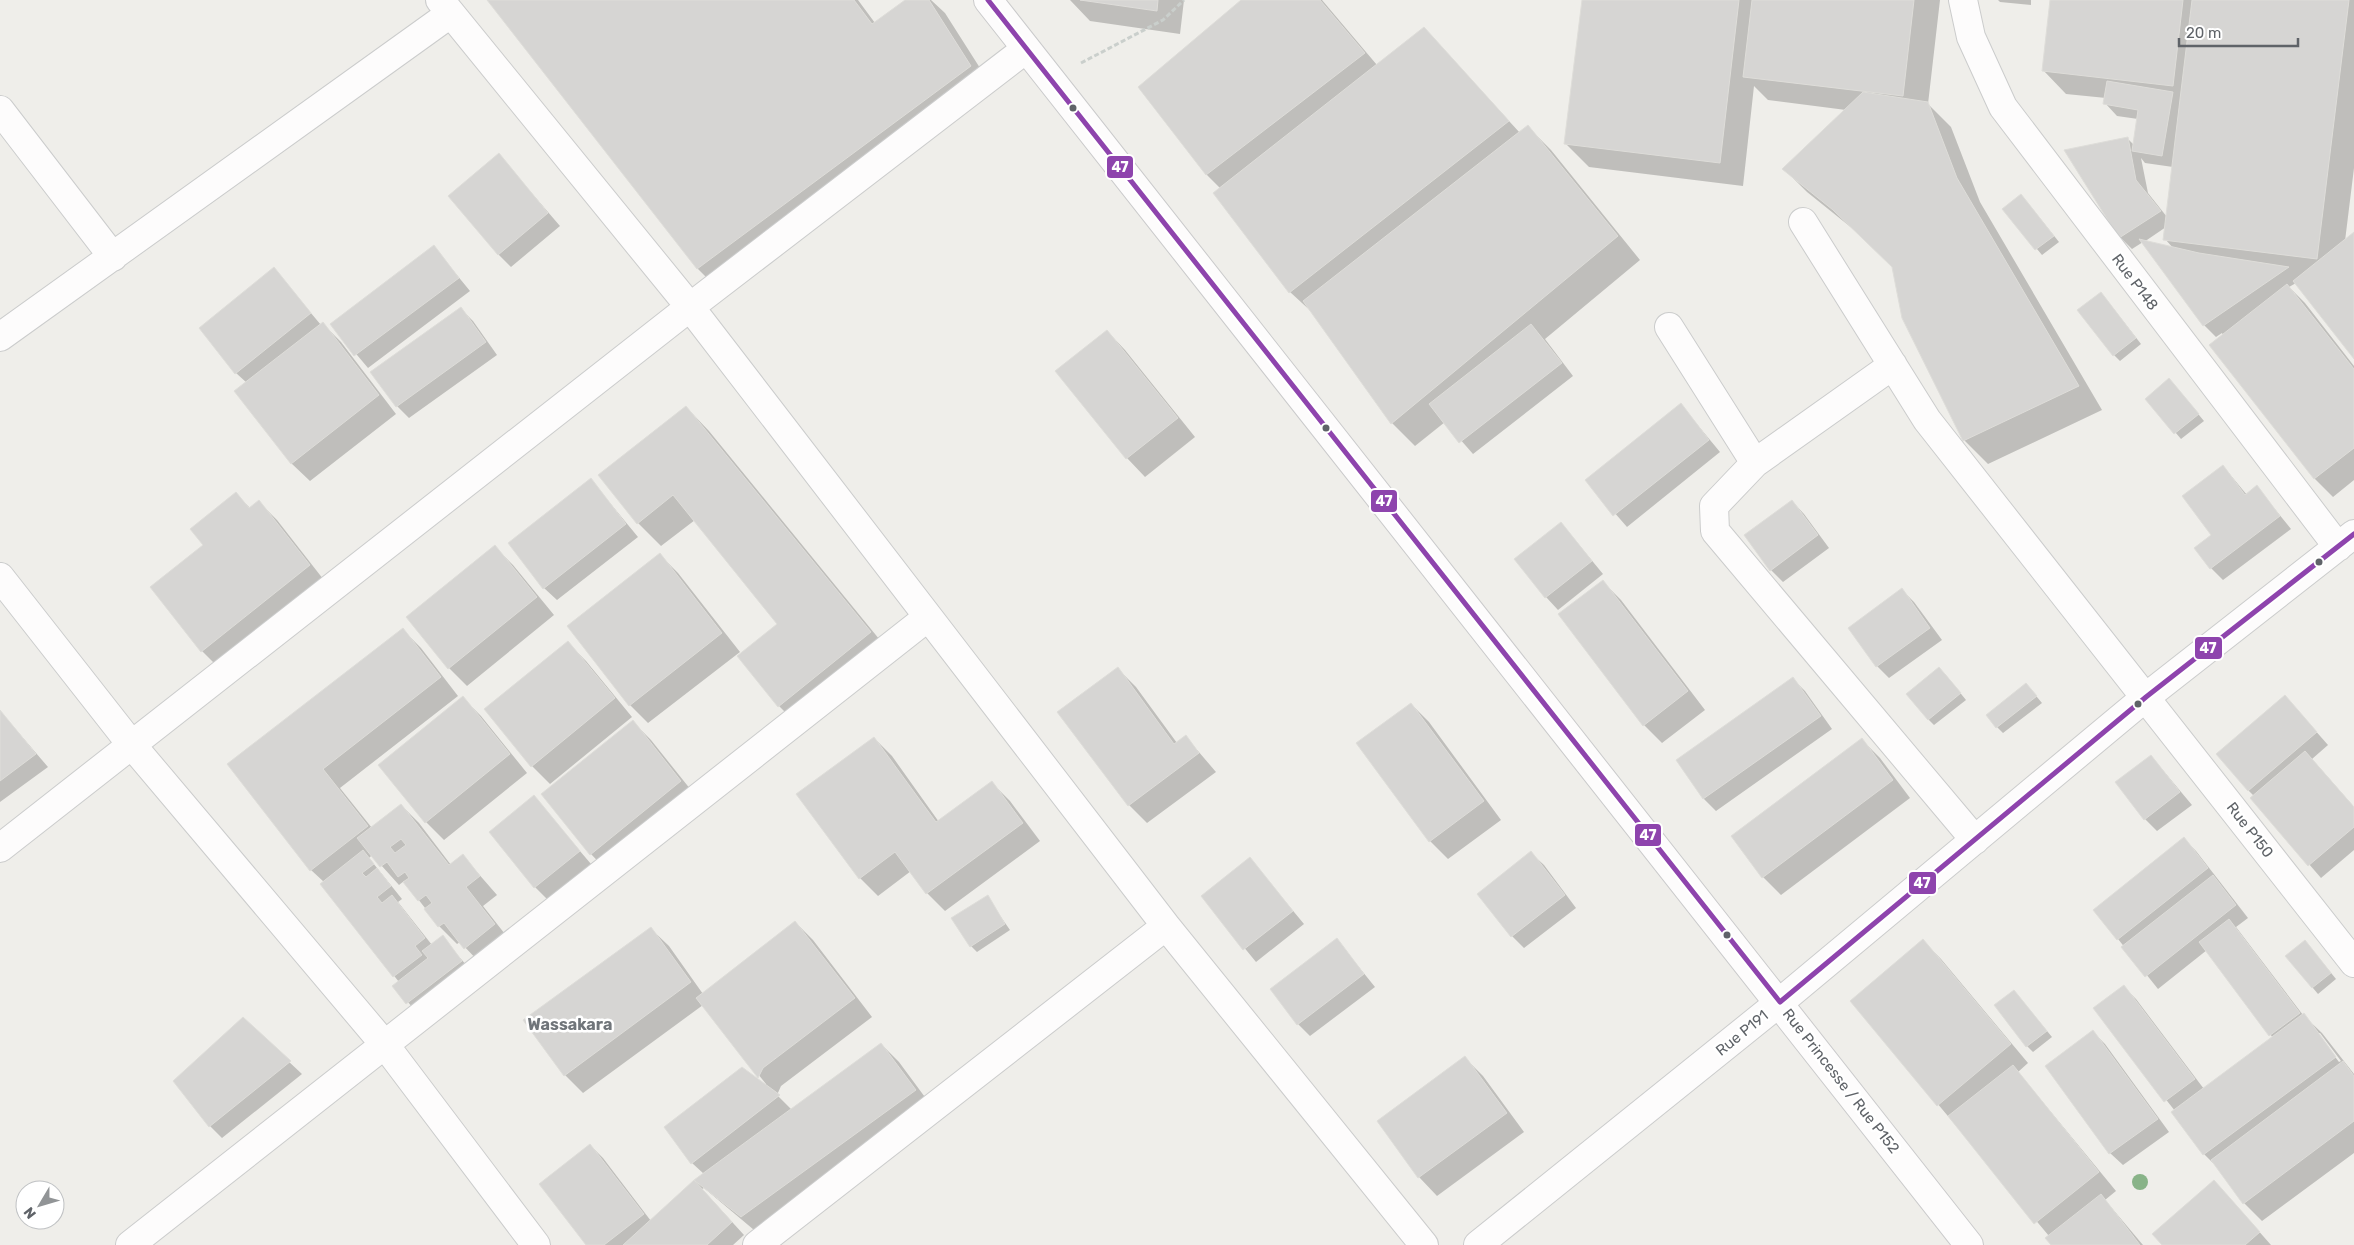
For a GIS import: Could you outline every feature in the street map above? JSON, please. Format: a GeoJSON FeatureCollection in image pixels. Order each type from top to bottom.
{"type":"FeatureCollection","features":[{"type":"Feature","properties":{"kind":"street","name":"Rue Princesse / Rue P152"},"geometry":{"type":"LineString","coordinates":[[988,0],[1780,1002],[1969,1245]]}},
{"type":"Feature","properties":{"kind":"street","name":"Rue P148"},"geometry":{"type":"LineString","coordinates":[[1963,0],[1971,37],[2002,107],[2346,541]]}},
{"type":"Feature","properties":{"kind":"street"},"geometry":{"type":"LineString","coordinates":[[0,337],[113,257],[445,7],[690,307],[1166,926],[1424,1245]]}},
{"type":"Feature","properties":{"kind":"street"},"geometry":{"type":"LineString","coordinates":[[0,848],[690,307],[1026,49]]}},
{"type":"Feature","properties":{"kind":"street"},"geometry":{"type":"LineString","coordinates":[[0,110],[113,257]]}},
{"type":"Feature","properties":{"kind":"street","name":"Rue P150"},"geometry":{"type":"LineString","coordinates":[[1803,222],[1928,420],[2354,964]]}},
{"type":"Feature","properties":{"kind":"street"},"geometry":{"type":"LineString","coordinates":[[1669,327],[1755,463]]}},
{"type":"Feature","properties":{"kind":"street"},"geometry":{"type":"LineString","coordinates":[[1893,365],[1755,463],[1714,506],[1715,531],[1975,840]]}},
{"type":"Feature","properties":{"kind":"street","name":"Rue P191"},"geometry":{"type":"LineString","coordinates":[[1478,1245],[1780,1002],[2146,697],[2346,541]]}},
{"type":"Feature","properties":{"kind":"street"},"geometry":{"type":"LineString","coordinates":[[0,577],[131,744],[385,1045],[536,1245]]}},
{"type":"Feature","properties":{"kind":"street"},"geometry":{"type":"LineString","coordinates":[[130,1245],[928,617]]}},
{"type":"Feature","properties":{"kind":"street"},"geometry":{"type":"LineString","coordinates":[[757,1245],[1166,926]]}},
{"type":"Feature","properties":{"kind":"path"},"geometry":{"type":"LineString","coordinates":[[1050,80],[1163,20],[1184,0]]}},
{"type":"Feature","properties":{"kind":"building"},"geometry":{"type":"Polygon","coordinates":[[[487,0],[854,0],[872,24],[905,0],[929,0],[971,66],[697,269],[487,0]]]}},
{"type":"Feature","properties":{"kind":"building"},"geometry":{"type":"Polygon","coordinates":[[[1080,0],[1158,0],[1157,11],[1080,0]]]}},
{"type":"Feature","properties":{"kind":"building"},"geometry":{"type":"Polygon","coordinates":[[[1241,0],[1320,0],[1365,53],[1206,175],[1138,87],[1241,0]]]}},
{"type":"Feature","properties":{"kind":"building"},"geometry":{"type":"Polygon","coordinates":[[[1582,0],[1739,0],[1720,163],[1564,144],[1582,0]]]}},
{"type":"Feature","properties":{"kind":"building"},"geometry":{"type":"Polygon","coordinates":[[[1752,0],[1914,0],[1903,96],[1743,77],[1752,0]]]}},
{"type":"Feature","properties":{"kind":"building"},"geometry":{"type":"Polygon","coordinates":[[[2050,0],[2183,0],[2173,86],[2042,71],[2050,0]]]}},
{"type":"Feature","properties":{"kind":"building"},"geometry":{"type":"Polygon","coordinates":[[[2192,0],[2349,0],[2317,259],[2163,240],[2192,0]]]}},
{"type":"Feature","properties":{"kind":"building"},"geometry":{"type":"Polygon","coordinates":[[[1424,27],[1509,121],[1289,293],[1213,193],[1424,27]]]}},
{"type":"Feature","properties":{"kind":"building"},"geometry":{"type":"Polygon","coordinates":[[[2107,81],[2173,92],[2162,156],[2132,151],[2138,110],[2103,104],[2107,81]]]}},
{"type":"Feature","properties":{"kind":"building"},"geometry":{"type":"Polygon","coordinates":[[[1863,92],[1928,102],[1957,178],[2079,386],[1963,441],[1902,318],[1892,267],[1833,210],[1782,169],[1863,92]]]}},
{"type":"Feature","properties":{"kind":"building"},"geometry":{"type":"Polygon","coordinates":[[[1528,125],[1618,236],[1391,424],[1303,301],[1528,125]]]}},
{"type":"Feature","properties":{"kind":"building"},"geometry":{"type":"Polygon","coordinates":[[[2128,137],[2136,180],[2161,211],[2119,238],[2064,150],[2128,137]]]}},
{"type":"Feature","properties":{"kind":"building"},"geometry":{"type":"Polygon","coordinates":[[[499,153],[548,213],[498,255],[448,196],[499,153]]]}},
{"type":"Feature","properties":{"kind":"building"},"geometry":{"type":"Polygon","coordinates":[[[2021,194],[2054,236],[2035,250],[2002,209],[2021,194]]]}},
{"type":"Feature","properties":{"kind":"building"},"geometry":{"type":"Polygon","coordinates":[[[2354,232],[2354,359],[2293,281],[2354,232]]]}},
{"type":"Feature","properties":{"kind":"building"},"geometry":{"type":"Polygon","coordinates":[[[2139,239],[2199,253],[2289,267],[2203,326],[2139,239]]]}},
{"type":"Feature","properties":{"kind":"building"},"geometry":{"type":"Polygon","coordinates":[[[434,245],[459,278],[354,356],[330,324],[434,245]]]}},
{"type":"Feature","properties":{"kind":"building"},"geometry":{"type":"Polygon","coordinates":[[[274,267],[311,313],[235,374],[199,328],[274,267]]]}},
{"type":"Feature","properties":{"kind":"building"},"geometry":{"type":"Polygon","coordinates":[[[2287,284],[2354,369],[2354,448],[2314,479],[2209,345],[2287,284]]]}},
{"type":"Feature","properties":{"kind":"building"},"geometry":{"type":"Polygon","coordinates":[[[2101,292],[2136,338],[2113,356],[2077,310],[2101,292]]]}},
{"type":"Feature","properties":{"kind":"building"},"geometry":{"type":"Polygon","coordinates":[[[461,307],[486,342],[396,407],[370,372],[461,307]]]}},
{"type":"Feature","properties":{"kind":"building"},"geometry":{"type":"Polygon","coordinates":[[[323,322],[379,395],[291,464],[234,391],[323,322]]]}},
{"type":"Feature","properties":{"kind":"building"},"geometry":{"type":"Polygon","coordinates":[[[1531,324],[1562,363],[1459,443],[1429,404],[1531,324]]]}},
{"type":"Feature","properties":{"kind":"building"},"geometry":{"type":"Polygon","coordinates":[[[1107,330],[1178,418],[1126,459],[1055,371],[1107,330]]]}},
{"type":"Feature","properties":{"kind":"building"},"geometry":{"type":"Polygon","coordinates":[[[2169,378],[2199,414],[2174,434],[2145,399],[2169,378]]]}},
{"type":"Feature","properties":{"kind":"building"},"geometry":{"type":"Polygon","coordinates":[[[1681,403],[1709,440],[1613,516],[1585,480],[1681,403]]]}},
{"type":"Feature","properties":{"kind":"building"},"geometry":{"type":"Polygon","coordinates":[[[686,406],[871,632],[778,707],[737,656],[777,624],[673,495],[637,524],[598,475],[686,406]]]}},
{"type":"Feature","properties":{"kind":"building"},"geometry":{"type":"Polygon","coordinates":[[[2223,465],[2245,495],[2257,485],[2280,516],[2210,569],[2194,548],[2211,535],[2182,496],[2223,465]]]}},
{"type":"Feature","properties":{"kind":"building"},"geometry":{"type":"Polygon","coordinates":[[[591,478],[626,524],[543,589],[508,543],[591,478]]]}},
{"type":"Feature","properties":{"kind":"building"},"geometry":{"type":"Polygon","coordinates":[[[236,492],[249,508],[259,500],[310,565],[201,652],[150,587],[203,545],[190,529],[236,492]]]}},
{"type":"Feature","properties":{"kind":"building"},"geometry":{"type":"Polygon","coordinates":[[[1792,500],[1818,535],[1770,571],[1744,535],[1792,500]]]}},
{"type":"Feature","properties":{"kind":"building"},"geometry":{"type":"Polygon","coordinates":[[[1561,522],[1592,561],[1545,598],[1514,559],[1561,522]]]}},
{"type":"Feature","properties":{"kind":"building"},"geometry":{"type":"Polygon","coordinates":[[[495,545],[537,597],[448,669],[406,617],[495,545]]]}},
{"type":"Feature","properties":{"kind":"building"},"geometry":{"type":"Polygon","coordinates":[[[660,553],[722,633],[629,706],[567,626],[660,553]]]}},
{"type":"Feature","properties":{"kind":"building"},"geometry":{"type":"Polygon","coordinates":[[[1603,580],[1688,691],[1643,726],[1558,614],[1603,580]]]}},
{"type":"Feature","properties":{"kind":"building"},"geometry":{"type":"Polygon","coordinates":[[[1902,588],[1930,628],[1876,667],[1848,628],[1902,588]]]}},
{"type":"Feature","properties":{"kind":"building"},"geometry":{"type":"Polygon","coordinates":[[[403,628],[441,677],[323,769],[368,826],[310,871],[227,764],[403,628]]]}},
{"type":"Feature","properties":{"kind":"building"},"geometry":{"type":"Polygon","coordinates":[[[568,641],[615,698],[531,767],[484,709],[568,641]]]}},
{"type":"Feature","properties":{"kind":"building"},"geometry":{"type":"Polygon","coordinates":[[[1118,667],[1174,744],[1186,735],[1199,753],[1128,806],[1057,712],[1118,667]]]}},
{"type":"Feature","properties":{"kind":"building"},"geometry":{"type":"Polygon","coordinates":[[[1939,667],[1961,693],[1928,720],[1906,694],[1939,667]]]}},
{"type":"Feature","properties":{"kind":"building"},"geometry":{"type":"Polygon","coordinates":[[[1793,677],[1821,716],[1703,799],[1676,760],[1793,677]]]}},
{"type":"Feature","properties":{"kind":"building"},"geometry":{"type":"Polygon","coordinates":[[[2026,683],[2037,696],[1996,728],[1986,715],[2026,683]]]}},
{"type":"Feature","properties":{"kind":"building"},"geometry":{"type":"Polygon","coordinates":[[[2285,695],[2317,732],[2248,791],[2216,754],[2285,695]]]}},
{"type":"Feature","properties":{"kind":"building"},"geometry":{"type":"Polygon","coordinates":[[[463,696],[510,754],[425,823],[378,765],[463,696]]]}},
{"type":"Feature","properties":{"kind":"building"},"geometry":{"type":"Polygon","coordinates":[[[1411,703],[1484,801],[1429,842],[1356,743],[1411,703]]]}},
{"type":"Feature","properties":{"kind":"building"},"geometry":{"type":"Polygon","coordinates":[[[0,710],[36,754],[0,781],[0,710]]]}},
{"type":"Feature","properties":{"kind":"building"},"geometry":{"type":"Polygon","coordinates":[[[633,720],[681,781],[590,855],[541,794],[633,720]]]}},
{"type":"Feature","properties":{"kind":"building"},"geometry":{"type":"Polygon","coordinates":[[[874,737],[936,822],[992,781],[1023,823],[926,894],[895,852],[859,879],[796,794],[874,737]]]}},
{"type":"Feature","properties":{"kind":"building"},"geometry":{"type":"Polygon","coordinates":[[[1862,738],[1893,780],[1762,878],[1731,836],[1862,738]]]}},
{"type":"Feature","properties":{"kind":"building"},"geometry":{"type":"Polygon","coordinates":[[[2305,751],[2354,807],[2354,827],[2308,866],[2250,798],[2305,751]]]}},
{"type":"Feature","properties":{"kind":"building"},"geometry":{"type":"Polygon","coordinates":[[[2151,755],[2180,792],[2144,820],[2115,782],[2151,755]]]}},
{"type":"Feature","properties":{"kind":"building"},"geometry":{"type":"Polygon","coordinates":[[[534,795],[580,851],[534,888],[489,832],[534,795]]]}},
{"type":"Feature","properties":{"kind":"building"},"geometry":{"type":"Polygon","coordinates":[[[401,804],[449,865],[463,854],[480,876],[466,887],[495,924],[464,949],[444,923],[438,927],[424,909],[432,903],[426,895],[418,901],[403,882],[409,878],[405,872],[398,877],[387,862],[380,867],[357,838],[401,804]],[[401,839],[390,847],[395,853],[406,845],[401,839]]]}},
{"type":"Feature","properties":{"kind":"building"},"geometry":{"type":"Polygon","coordinates":[[[2184,837],[2208,868],[2117,940],[2093,910],[2184,837]]]}},
{"type":"Feature","properties":{"kind":"building"},"geometry":{"type":"Polygon","coordinates":[[[363,850],[374,864],[362,873],[366,877],[377,868],[391,886],[377,897],[382,903],[392,895],[425,938],[415,946],[422,955],[393,977],[320,884],[363,850]]]}},
{"type":"Feature","properties":{"kind":"building"},"geometry":{"type":"Polygon","coordinates":[[[1531,851],[1565,895],[1511,937],[1477,894],[1531,851]]]}},
{"type":"Feature","properties":{"kind":"building"},"geometry":{"type":"Polygon","coordinates":[[[1250,857],[1293,911],[1243,950],[1201,896],[1250,857]]]}},
{"type":"Feature","properties":{"kind":"building"},"geometry":{"type":"Polygon","coordinates":[[[2213,875],[2236,905],[2145,977],[2121,947],[2213,875]]]}},
{"type":"Feature","properties":{"kind":"building"},"geometry":{"type":"Polygon","coordinates":[[[988,895],[1005,924],[970,947],[951,918],[988,895]]]}},
{"type":"Feature","properties":{"kind":"building"},"geometry":{"type":"Polygon","coordinates":[[[2229,919],[2300,1013],[2269,1036],[2199,942],[2229,919]]]}},
{"type":"Feature","properties":{"kind":"building"},"geometry":{"type":"Polygon","coordinates":[[[795,921],[855,998],[763,1068],[758,1078],[696,998],[795,921]]]}},
{"type":"Feature","properties":{"kind":"building"},"geometry":{"type":"Polygon","coordinates":[[[651,927],[691,982],[564,1076],[523,1020],[651,927]]]}},
{"type":"Feature","properties":{"kind":"building"},"geometry":{"type":"Polygon","coordinates":[[[443,935],[462,961],[406,1004],[392,986],[428,958],[422,951],[443,935]]]}},
{"type":"Feature","properties":{"kind":"building"},"geometry":{"type":"Polygon","coordinates":[[[1337,938],[1364,974],[1297,1025],[1270,989],[1337,938]]]}},
{"type":"Feature","properties":{"kind":"building"},"geometry":{"type":"Polygon","coordinates":[[[1923,939],[2011,1044],[1937,1106],[1850,1001],[1923,939]]]}},
{"type":"Feature","properties":{"kind":"building"},"geometry":{"type":"Polygon","coordinates":[[[2305,940],[2331,973],[2312,988],[2285,956],[2305,940]]]}},
{"type":"Feature","properties":{"kind":"building"},"geometry":{"type":"Polygon","coordinates":[[[2124,985],[2195,1079],[2164,1102],[2093,1008],[2124,985]]]}},
{"type":"Feature","properties":{"kind":"building"},"geometry":{"type":"Polygon","coordinates":[[[2014,990],[2047,1031],[2026,1047],[1994,1005],[2014,990]]]}},
{"type":"Feature","properties":{"kind":"building"},"geometry":{"type":"Polygon","coordinates":[[[2304,1013],[2336,1057],[2203,1155],[2171,1112],[2304,1013]]]}},
{"type":"Feature","properties":{"kind":"building"},"geometry":{"type":"Polygon","coordinates":[[[243,1017],[291,1061],[209,1127],[173,1081],[243,1017]]]}},
{"type":"Feature","properties":{"kind":"building"},"geometry":{"type":"Polygon","coordinates":[[[2093,1030],[2158,1119],[2109,1154],[2045,1066],[2093,1030]]]}},
{"type":"Feature","properties":{"kind":"building"},"geometry":{"type":"Polygon","coordinates":[[[881,1043],[916,1090],[741,1217],[694,1180],[881,1043]]]}},
{"type":"Feature","properties":{"kind":"building"},"geometry":{"type":"Polygon","coordinates":[[[1465,1056],[1507,1113],[1418,1178],[1377,1121],[1465,1056]]]}},
{"type":"Feature","properties":{"kind":"building"},"geometry":{"type":"Polygon","coordinates":[[[2343,1061],[2354,1076],[2354,1121],[2243,1204],[2211,1160],[2343,1061]]]}},
{"type":"Feature","properties":{"kind":"building"},"geometry":{"type":"Polygon","coordinates":[[[2013,1065],[2099,1172],[2034,1224],[1948,1116],[2013,1065]]]}},
{"type":"Feature","properties":{"kind":"building"},"geometry":{"type":"Polygon","coordinates":[[[742,1067],[780,1095],[691,1164],[664,1127],[742,1067]]]}},
{"type":"Feature","properties":{"kind":"building"},"geometry":{"type":"Polygon","coordinates":[[[590,1144],[644,1214],[604,1245],[586,1245],[539,1184],[590,1144]]]}},
{"type":"Feature","properties":{"kind":"building"},"geometry":{"type":"Polygon","coordinates":[[[694,1180],[732,1222],[707,1245],[623,1245],[694,1180]]]}},
{"type":"Feature","properties":{"kind":"building"},"geometry":{"type":"Polygon","coordinates":[[[2214,1180],[2260,1232],[2245,1245],[2162,1245],[2152,1234],[2214,1180]]]}},
{"type":"Feature","properties":{"kind":"building"},"geometry":{"type":"Polygon","coordinates":[[[2101,1194],[2140,1245],[2051,1245],[2045,1238],[2101,1194]]]}},
{"type":"Feature","properties":{"kind":"transit line","name":"47"},"geometry":{"type":"LineString","coordinates":[[988,0],[1780,1002]]}},
{"type":"Feature","properties":{"kind":"transit line","name":"47"},"geometry":{"type":"LineString","coordinates":[[1780,1002],[2146,697],[2354,534]]}},
{"type":"Feature","properties":{"kind":"district","name":"Wassakara"},"geometry":{"type":"Point","coordinates":[570,1024]}}]}
